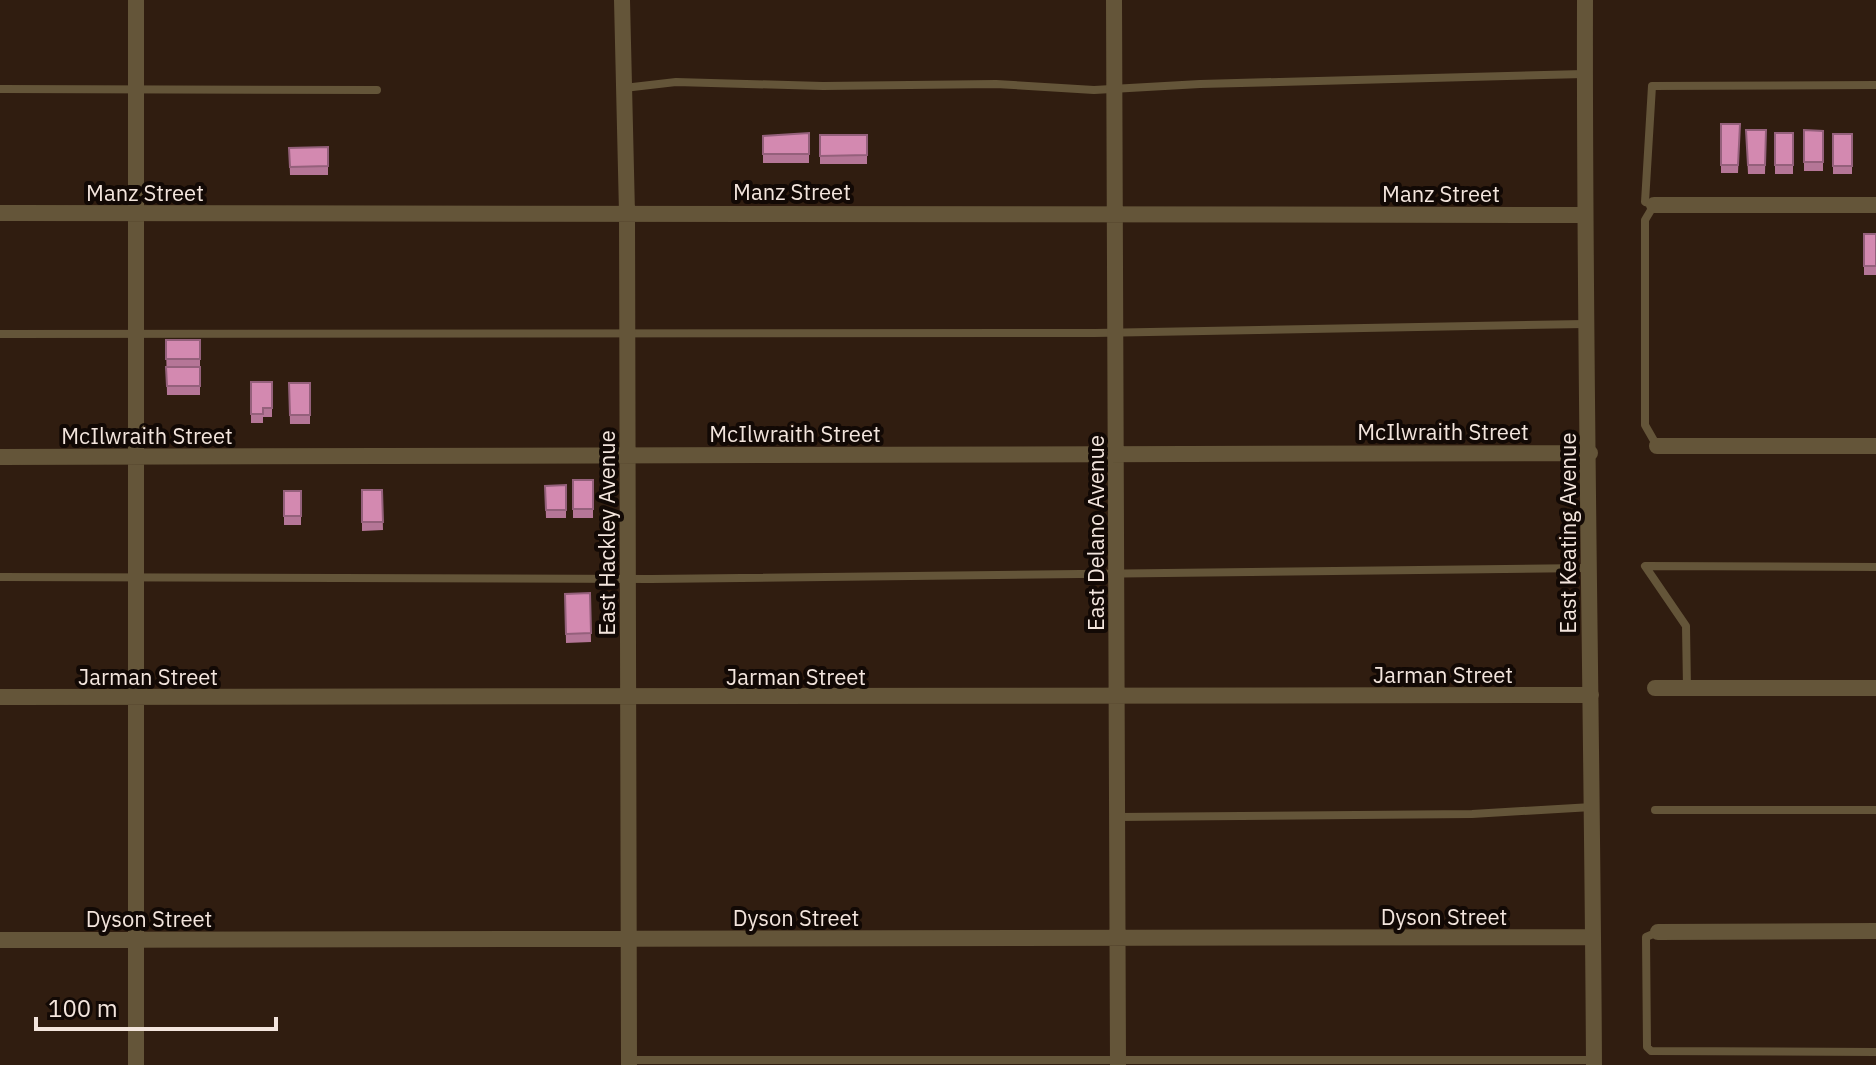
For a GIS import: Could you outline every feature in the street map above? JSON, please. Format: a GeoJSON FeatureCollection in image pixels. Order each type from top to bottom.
{"type":"FeatureCollection","features":[{"type":"Feature","properties":{"kind":"street"},"geometry":{"type":"LineString","coordinates":[[136,0],[136,1065]]}},
{"type":"Feature","properties":{"kind":"street","name":"East Hackley Avenue"},"geometry":{"type":"LineString","coordinates":[[622,0],[627,213],[629,1062]]}},
{"type":"Feature","properties":{"kind":"street","name":"East Delano Avenue"},"geometry":{"type":"LineString","coordinates":[[1114,0],[1118,1063]]}},
{"type":"Feature","properties":{"kind":"street","name":"East Keating Avenue"},"geometry":{"type":"LineString","coordinates":[[1585,0],[1585,324],[1590,453],[1588,568],[1594,1062]]}},
{"type":"Feature","properties":{"kind":"street"},"geometry":{"type":"LineString","coordinates":[[1654,205],[1876,205]]}},
{"type":"Feature","properties":{"kind":"street","name":"Manz Street"},"geometry":{"type":"LineString","coordinates":[[0,213],[1585,215]]}},
{"type":"Feature","properties":{"kind":"street"},"geometry":{"type":"LineString","coordinates":[[1657,446],[1876,446]]}},
{"type":"Feature","properties":{"kind":"street","name":"McIlwraith Street"},"geometry":{"type":"LineString","coordinates":[[0,457],[1590,453]]}},
{"type":"Feature","properties":{"kind":"street"},"geometry":{"type":"LineString","coordinates":[[1655,688],[1876,688]]}},
{"type":"Feature","properties":{"kind":"street","name":"Jarman Street"},"geometry":{"type":"LineString","coordinates":[[0,697],[1591,695]]}},
{"type":"Feature","properties":{"kind":"street"},"geometry":{"type":"LineString","coordinates":[[1658,932],[1876,931]]}},
{"type":"Feature","properties":{"kind":"street","name":"Dyson Street"},"geometry":{"type":"LineString","coordinates":[[0,940],[1593,937]]}},
{"type":"Feature","properties":{"kind":"lane"},"geometry":{"type":"LineString","coordinates":[[624,88],[676,82],[823,86],[996,84],[1115,89],[1585,74]]}},
{"type":"Feature","properties":{"kind":"lane"},"geometry":{"type":"LineString","coordinates":[[1657,446],[1645,425],[1643,382],[1645,220],[1654,205],[1645,202],[1652,86],[1876,85]]}},
{"type":"Feature","properties":{"kind":"lane"},"geometry":{"type":"LineString","coordinates":[[0,89],[377,90]]}},
{"type":"Feature","properties":{"kind":"lane"},"geometry":{"type":"LineString","coordinates":[[0,334],[1117,333],[1585,324]]}},
{"type":"Feature","properties":{"kind":"lane"},"geometry":{"type":"LineString","coordinates":[[1687,688],[1686,626],[1645,566],[1876,567]]}},
{"type":"Feature","properties":{"kind":"lane"},"geometry":{"type":"LineString","coordinates":[[0,577],[628,576],[651,579],[1588,568]]}},
{"type":"Feature","properties":{"kind":"lane"},"geometry":{"type":"LineString","coordinates":[[1118,817],[1485,814],[1592,807]]}},
{"type":"Feature","properties":{"kind":"lane"},"geometry":{"type":"LineString","coordinates":[[1655,810],[1876,810]]}},
{"type":"Feature","properties":{"kind":"lane"},"geometry":{"type":"LineString","coordinates":[[1658,932],[1646,937],[1647,1047],[1651,1051],[1876,1052]]}},
{"type":"Feature","properties":{"kind":"lane"},"geometry":{"type":"LineString","coordinates":[[629,1062],[1594,1062]]}},
{"type":"Feature","properties":{"kind":"building"},"geometry":{"type":"Polygon","coordinates":[[[1721,124],[1740,124],[1738,165],[1721,165],[1721,124]]]}},
{"type":"Feature","properties":{"kind":"building"},"geometry":{"type":"Polygon","coordinates":[[[1746,130],[1766,130],[1765,165],[1748,165],[1746,130]]]}},
{"type":"Feature","properties":{"kind":"building"},"geometry":{"type":"Polygon","coordinates":[[[1804,130],[1823,131],[1823,162],[1804,162],[1804,130]]]}},
{"type":"Feature","properties":{"kind":"building"},"geometry":{"type":"Polygon","coordinates":[[[809,133],[809,154],[763,154],[763,136],[809,133]]]}},
{"type":"Feature","properties":{"kind":"building"},"geometry":{"type":"Polygon","coordinates":[[[1775,133],[1793,133],[1793,165],[1775,165],[1775,133]]]}},
{"type":"Feature","properties":{"kind":"building"},"geometry":{"type":"Polygon","coordinates":[[[1833,134],[1852,134],[1852,166],[1833,166],[1833,134]]]}},
{"type":"Feature","properties":{"kind":"building"},"geometry":{"type":"Polygon","coordinates":[[[820,135],[867,135],[867,155],[820,156],[820,135]]]}},
{"type":"Feature","properties":{"kind":"building"},"geometry":{"type":"Polygon","coordinates":[[[328,147],[328,166],[290,167],[289,148],[328,147]]]}},
{"type":"Feature","properties":{"kind":"building"},"geometry":{"type":"Polygon","coordinates":[[[1864,234],[1876,234],[1876,266],[1864,266],[1864,234]]]}},
{"type":"Feature","properties":{"kind":"building"},"geometry":{"type":"Polygon","coordinates":[[[166,340],[200,340],[200,359],[166,359],[166,340]]]}},
{"type":"Feature","properties":{"kind":"building"},"geometry":{"type":"Polygon","coordinates":[[[166,367],[200,367],[200,386],[167,386],[166,367]]]}},
{"type":"Feature","properties":{"kind":"building"},"geometry":{"type":"Polygon","coordinates":[[[251,382],[272,382],[272,408],[263,408],[263,414],[251,414],[251,382]]]}},
{"type":"Feature","properties":{"kind":"building"},"geometry":{"type":"Polygon","coordinates":[[[289,383],[310,383],[310,415],[290,415],[289,383]]]}},
{"type":"Feature","properties":{"kind":"building"},"geometry":{"type":"Polygon","coordinates":[[[573,480],[593,480],[593,509],[573,509],[573,480]]]}},
{"type":"Feature","properties":{"kind":"building"},"geometry":{"type":"Polygon","coordinates":[[[566,485],[566,510],[546,510],[545,486],[566,485]]]}},
{"type":"Feature","properties":{"kind":"building"},"geometry":{"type":"Polygon","coordinates":[[[362,490],[382,490],[383,522],[362,522],[362,490]]]}},
{"type":"Feature","properties":{"kind":"building"},"geometry":{"type":"Polygon","coordinates":[[[284,491],[301,491],[301,516],[284,516],[284,491]]]}},
{"type":"Feature","properties":{"kind":"building"},"geometry":{"type":"Polygon","coordinates":[[[590,593],[591,633],[566,634],[565,594],[590,593]]]}}]}
